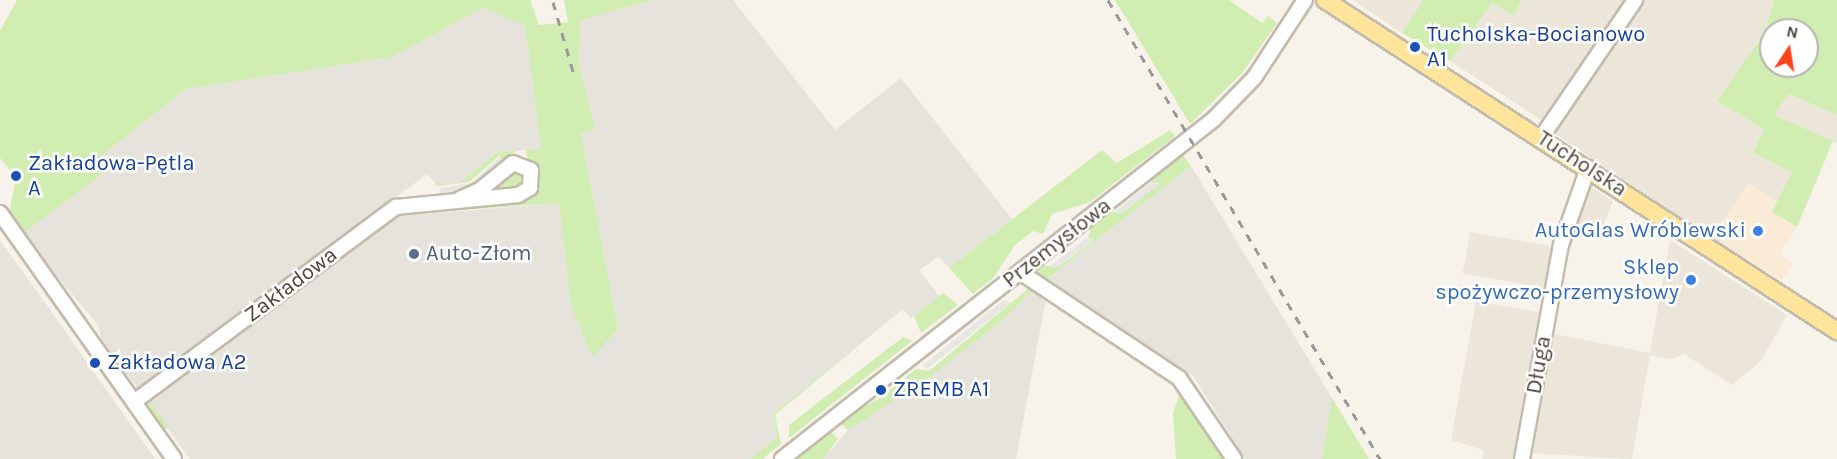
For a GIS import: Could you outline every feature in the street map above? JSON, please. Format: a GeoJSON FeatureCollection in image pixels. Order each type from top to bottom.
{"type":"FeatureCollection","features":[{"type":"Feature","properties":{"kind":"main road","name":"Tucholska"},"geometry":{"type":"LineString","coordinates":[[1325,0],[1837,331]]}},
{"type":"Feature","properties":{"kind":"street","name":"Przemysłowa"},"geometry":{"type":"LineString","coordinates":[[782,459],[1234,100],[1305,0]]}},
{"type":"Feature","properties":{"kind":"street"},"geometry":{"type":"LineString","coordinates":[[1541,138],[1635,0]]}},
{"type":"Feature","properties":{"kind":"street","name":"Zakładowa"},"geometry":{"type":"LineString","coordinates":[[134,402],[393,208],[523,194],[532,183],[531,170],[513,164],[480,190],[460,199]]}},
{"type":"Feature","properties":{"kind":"street","name":"Długa"},"geometry":{"type":"LineString","coordinates":[[1522,459],[1560,249],[1588,168]]}},
{"type":"Feature","properties":{"kind":"street"},"geometry":{"type":"LineString","coordinates":[[0,213],[174,459]]}},
{"type":"Feature","properties":{"kind":"street"},"geometry":{"type":"LineString","coordinates":[[1020,272],[1179,378],[1234,459]]}},
{"type":"Feature","properties":{"kind":"shaded area"},"geometry":{"type":"Polygon","coordinates":[[[651,0],[733,0],[835,130],[901,78],[1012,219],[949,268],[939,256],[919,270],[939,296],[911,318],[903,309],[773,414],[777,438],[750,459],[190,459],[149,403],[399,216],[559,203],[571,307],[600,352],[597,346],[618,329],[581,134],[595,129],[579,65],[581,20],[651,0]]]}},
{"type":"Feature","properties":{"kind":"shaded area"},"geometry":{"type":"Polygon","coordinates":[[[1353,0],[1423,0],[1402,33],[1353,0]]]}},
{"type":"Feature","properties":{"kind":"shaded area"},"geometry":{"type":"Polygon","coordinates":[[[1521,0],[1625,0],[1543,121],[1450,61],[1492,3],[1514,16],[1521,0]]]}},
{"type":"Feature","properties":{"kind":"shaded area"},"geometry":{"type":"Polygon","coordinates":[[[1641,0],[1774,0],[1769,18],[1759,18],[1759,41],[1717,101],[1764,129],[1753,153],[1792,172],[1778,202],[1748,183],[1718,228],[1725,233],[1719,243],[1555,134],[1641,0]]]}},
{"type":"Feature","properties":{"kind":"shaded area"},"geometry":{"type":"Polygon","coordinates":[[[483,8],[525,25],[541,148],[497,153],[459,183],[437,185],[427,174],[138,389],[102,341],[98,325],[22,234],[108,169],[100,157],[186,89],[392,57],[483,8]]]}},
{"type":"Feature","properties":{"kind":"shaded area"},"geometry":{"type":"Polygon","coordinates":[[[1787,94],[1837,115],[1837,143],[1773,115],[1787,94]]]}},
{"type":"Feature","properties":{"kind":"shaded area"},"geometry":{"type":"Polygon","coordinates":[[[500,157],[505,162],[479,186],[440,195],[441,188],[471,183],[500,157]]]}},
{"type":"Feature","properties":{"kind":"shaded area"},"geometry":{"type":"Polygon","coordinates":[[[1191,166],[1332,398],[1322,459],[1245,459],[1194,377],[1073,297],[1069,301],[1042,283],[1191,166]]]}},
{"type":"Feature","properties":{"kind":"shaded area"},"geometry":{"type":"Polygon","coordinates":[[[1151,183],[1160,184],[1122,213],[1114,212],[1151,183]]]}},
{"type":"Feature","properties":{"kind":"shaded area","name":"AutoGlas Wróblewski"},"geometry":{"type":"Polygon","coordinates":[[[1748,183],[1778,202],[1772,212],[1797,227],[1780,254],[1793,263],[1782,281],[1719,243],[1725,233],[1718,229],[1748,183]]]}},
{"type":"Feature","properties":{"kind":"shaded area"},"geometry":{"type":"Polygon","coordinates":[[[1586,184],[1613,201],[1601,232],[1572,221],[1586,184]]]}},
{"type":"Feature","properties":{"kind":"shaded area"},"geometry":{"type":"Polygon","coordinates":[[[1470,232],[1555,247],[1547,288],[1463,273],[1470,232]]]}},
{"type":"Feature","properties":{"kind":"shaded area"},"geometry":{"type":"Polygon","coordinates":[[[1088,237],[1094,240],[1057,267],[1051,265],[1088,237]]]}},
{"type":"Feature","properties":{"kind":"shaded area"},"geometry":{"type":"Polygon","coordinates":[[[1670,240],[1787,315],[1760,362],[1732,385],[1684,354],[1672,359],[1650,355],[1632,459],[1528,453],[1550,333],[1650,353],[1670,240]]]}},
{"type":"Feature","properties":{"kind":"shaded area"},"geometry":{"type":"Polygon","coordinates":[[[0,241],[36,290],[155,459],[0,459],[0,241]]]}},
{"type":"Feature","properties":{"kind":"shaded area"},"geometry":{"type":"Polygon","coordinates":[[[1034,289],[1046,299],[1016,459],[823,459],[855,422],[923,382],[1034,289]]]}},
{"type":"Feature","properties":{"kind":"shaded area"},"geometry":{"type":"Polygon","coordinates":[[[1004,300],[1010,303],[927,369],[922,366],[1004,300]]]}},
{"type":"Feature","properties":{"kind":"shaded area"},"geometry":{"type":"Polygon","coordinates":[[[1476,301],[1541,313],[1516,459],[1482,459],[1484,450],[1451,440],[1476,301]]]}},
{"type":"Feature","properties":{"kind":"green space"},"geometry":{"type":"Polygon","coordinates":[[[17,0],[530,0],[539,25],[568,22],[564,0],[651,0],[581,20],[579,65],[595,129],[581,134],[618,329],[593,356],[571,307],[559,203],[414,213],[412,210],[503,206],[537,184],[525,150],[541,148],[525,25],[483,8],[392,57],[186,89],[100,157],[109,169],[22,234],[9,214],[16,177],[0,158],[0,31],[17,0]]]}},
{"type":"Feature","properties":{"kind":"green space"},"geometry":{"type":"Polygon","coordinates":[[[1115,0],[1229,0],[1262,23],[1268,16],[1277,23],[1242,73],[1190,124],[1115,0]]]}},
{"type":"Feature","properties":{"kind":"green space"},"geometry":{"type":"Polygon","coordinates":[[[1423,0],[1521,0],[1514,16],[1492,3],[1450,61],[1402,33],[1423,0]]]}},
{"type":"Feature","properties":{"kind":"green space"},"geometry":{"type":"Polygon","coordinates":[[[1774,0],[1837,0],[1837,115],[1788,94],[1774,115],[1833,141],[1797,227],[1772,212],[1792,172],[1753,153],[1764,129],[1717,101],[1759,41],[1759,78],[1819,78],[1819,18],[1769,18],[1774,0]]]}},
{"type":"Feature","properties":{"kind":"green space"},"geometry":{"type":"Polygon","coordinates":[[[1170,130],[1175,136],[1090,202],[1052,214],[1043,234],[1033,231],[1015,245],[994,277],[973,294],[949,268],[1102,150],[1117,163],[1170,130]]]}},
{"type":"Feature","properties":{"kind":"green space"},"geometry":{"type":"Polygon","coordinates":[[[517,150],[505,162],[499,156],[469,182],[438,186],[434,184],[459,183],[497,153],[517,150]]]}},
{"type":"Feature","properties":{"kind":"green space"},"geometry":{"type":"Polygon","coordinates":[[[1181,152],[1191,166],[1042,283],[1032,273],[1039,265],[1058,267],[1093,241],[1088,237],[1093,223],[1107,211],[1122,213],[1159,183],[1151,183],[1154,174],[1181,152]]]}},
{"type":"Feature","properties":{"kind":"green space"},"geometry":{"type":"Polygon","coordinates":[[[515,169],[524,171],[526,184],[497,189],[515,169]]]}},
{"type":"Feature","properties":{"kind":"green space"},"geometry":{"type":"Polygon","coordinates":[[[338,258],[341,259],[150,402],[169,428],[163,430],[152,415],[148,403],[150,398],[338,258]]]}},
{"type":"Feature","properties":{"kind":"green space"},"geometry":{"type":"Polygon","coordinates":[[[1030,287],[1034,289],[1000,322],[923,382],[848,430],[841,424],[850,412],[874,402],[916,369],[929,371],[1030,287]]]}},
{"type":"Feature","properties":{"kind":"green space"},"geometry":{"type":"Polygon","coordinates":[[[943,293],[958,305],[921,333],[914,316],[943,293]]]}},
{"type":"Feature","properties":{"kind":"green space"},"geometry":{"type":"Polygon","coordinates":[[[893,317],[775,415],[781,444],[762,459],[750,459],[777,438],[773,414],[893,317]]]}},
{"type":"Feature","properties":{"kind":"green space"},"geometry":{"type":"Polygon","coordinates":[[[903,337],[912,341],[789,438],[789,425],[903,337]]]}},
{"type":"Feature","properties":{"kind":"green space"},"geometry":{"type":"Polygon","coordinates":[[[1186,395],[1225,459],[1176,459],[1173,413],[1179,396],[1186,395]]]}},
{"type":"Feature","properties":{"kind":"green space"},"geometry":{"type":"Polygon","coordinates":[[[1332,398],[1369,459],[1322,459],[1332,398]]]}},
{"type":"Feature","properties":{"kind":"green space"},"geometry":{"type":"Polygon","coordinates":[[[828,428],[838,439],[823,459],[790,459],[828,428]]]}},
{"type":"Feature","properties":{"kind":"railway"},"geometry":{"type":"LineString","coordinates":[[1108,0],[1380,459]]}},
{"type":"Feature","properties":{"kind":"railway"},"geometry":{"type":"LineString","coordinates":[[553,2],[575,78]]}},
{"type":"Feature","properties":{"kind":"place","name":"Tucholska-Bocianowo A1"},"geometry":{"type":"Point","coordinates":[1415,47]}},
{"type":"Feature","properties":{"kind":"place","name":"Zakładowa-Pętla A"},"geometry":{"type":"Point","coordinates":[16,176]}},
{"type":"Feature","properties":{"kind":"place","name":"AutoGlas Wróblewski"},"geometry":{"type":"Point","coordinates":[1758,231]}},
{"type":"Feature","properties":{"kind":"place","name":"Auto-Złom"},"geometry":{"type":"Point","coordinates":[414,254]}},
{"type":"Feature","properties":{"kind":"place","name":"Sklep spożywczo-przemysłowy"},"geometry":{"type":"Point","coordinates":[1691,280]}},
{"type":"Feature","properties":{"kind":"place","name":"Zakładowa A2"},"geometry":{"type":"Point","coordinates":[95,363]}},
{"type":"Feature","properties":{"kind":"place","name":"ZREMB A1"},"geometry":{"type":"Point","coordinates":[881,390]}}]}
